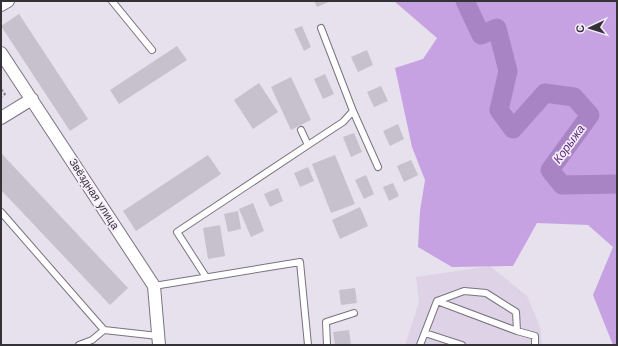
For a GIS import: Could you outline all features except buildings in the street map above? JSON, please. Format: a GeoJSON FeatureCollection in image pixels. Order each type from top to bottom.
{"type":"FeatureCollection","features":[{"type":"Feature","properties":{"kind":"street"},"geometry":{"type":"LineString","coordinates":[[1,5],[8,1]]}},
{"type":"Feature","properties":{"kind":"street","name":"Звёздная улица"},"geometry":{"type":"LineString","coordinates":[[1,53],[154,286],[158,340]]}},
{"type":"Feature","properties":{"kind":"street"},"geometry":{"type":"LineString","coordinates":[[1,118],[32,99]]}},
{"type":"Feature","properties":{"kind":"lane"},"geometry":{"type":"LineString","coordinates":[[112,1],[152,50]]}},
{"type":"Feature","properties":{"kind":"lane"},"geometry":{"type":"LineString","coordinates":[[321,28],[353,111],[378,166]]}},
{"type":"Feature","properties":{"kind":"lane"},"geometry":{"type":"LineString","coordinates":[[206,277],[177,232],[342,122],[353,111]]}},
{"type":"Feature","properties":{"kind":"lane"},"geometry":{"type":"LineString","coordinates":[[301,130],[308,145]]}},
{"type":"Feature","properties":{"kind":"lane"},"geometry":{"type":"LineString","coordinates":[[1,212],[104,330],[158,340]]}},
{"type":"Feature","properties":{"kind":"lane"},"geometry":{"type":"LineString","coordinates":[[154,286],[300,262],[308,345]]}},
{"type":"Feature","properties":{"kind":"lane"},"geometry":{"type":"LineString","coordinates":[[420,345],[437,301],[464,291],[486,293],[516,312],[517,331]]}},
{"type":"Feature","properties":{"kind":"lane"},"geometry":{"type":"LineString","coordinates":[[437,301],[517,331],[535,336],[535,345]]}},
{"type":"Feature","properties":{"kind":"lane"},"geometry":{"type":"LineString","coordinates":[[327,345],[326,322],[354,314]]}},
{"type":"Feature","properties":{"kind":"lane"},"geometry":{"type":"LineString","coordinates":[[79,345],[92,340],[104,330]]}},
{"type":"Feature","properties":{"kind":"lane"},"geometry":{"type":"LineString","coordinates":[[425,333],[462,345]]}},
{"type":"Feature","properties":{"kind":"path"},"geometry":{"type":"LineString","coordinates":[[1,89],[5,94],[1,97]]}},
{"type":"Feature","properties":{"kind":"shaded area"},"geometry":{"type":"Polygon","coordinates":[[[394,1],[617,1],[617,345],[613,345],[593,295],[613,247],[588,225],[537,223],[513,266],[452,267],[418,247],[420,211],[425,180],[412,147],[395,68],[423,59],[437,38],[394,1]]]}},
{"type":"Feature","properties":{"kind":"shaded area"},"geometry":{"type":"Polygon","coordinates":[[[490,266],[527,296],[540,327],[542,345],[405,345],[419,302],[416,277],[490,266]]]}},
{"type":"Feature","properties":{"kind":"waterway","name":"Корыжа"},"geometry":{"type":"LineString","coordinates":[[465,1],[481,35],[497,28],[508,71],[499,110],[513,129],[545,93],[574,97],[590,115],[550,170],[562,185],[617,184]]}}]}
